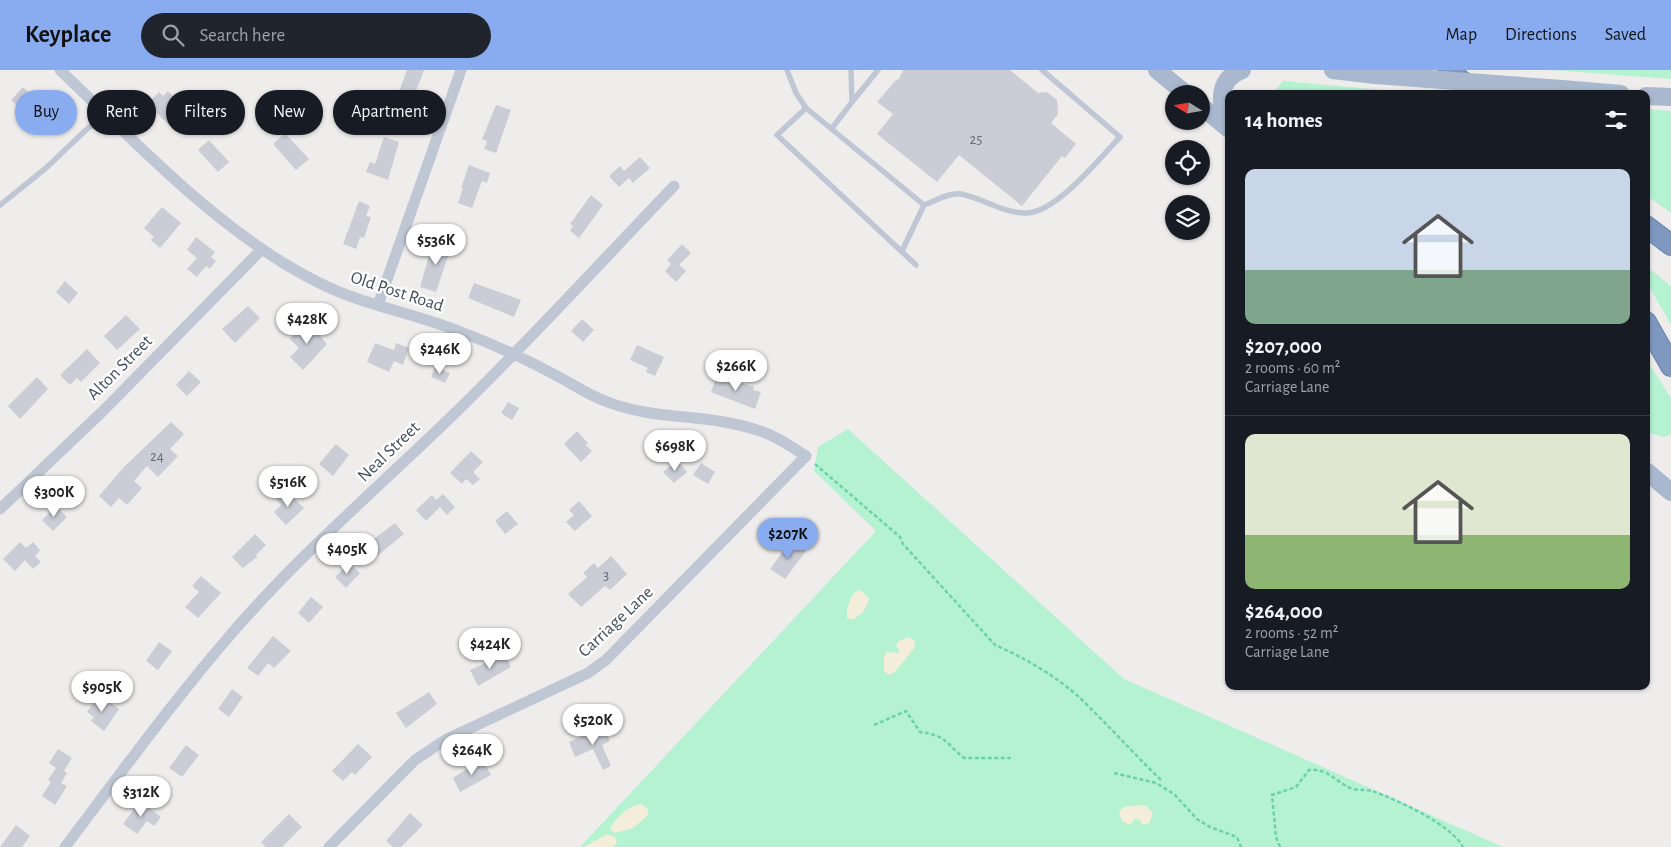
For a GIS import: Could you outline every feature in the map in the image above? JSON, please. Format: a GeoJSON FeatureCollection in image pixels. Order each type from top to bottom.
{"type":"FeatureCollection","features":[{"type":"Feature","properties":{"kind":"highway"},"geometry":{"type":"LineString","coordinates":[[1453,74],[1467,90]]}},
{"type":"Feature","properties":{"kind":"highway"},"geometry":{"type":"LineString","coordinates":[[1453,74],[1473,90]]}},
{"type":"Feature","properties":{"kind":"highway"},"geometry":{"type":"LineString","coordinates":[[1650,229],[1671,245]]}},
{"type":"Feature","properties":{"kind":"highway"},"geometry":{"type":"LineString","coordinates":[[1650,329],[1671,366]]}},
{"type":"Feature","properties":{"kind":"main road"},"geometry":{"type":"LineString","coordinates":[[1157,70],[1175,85]]}},
{"type":"Feature","properties":{"kind":"main road"},"geometry":{"type":"LineString","coordinates":[[1225,113],[1221,103],[1223,89],[1229,78],[1242,70]]}},
{"type":"Feature","properties":{"kind":"main road"},"geometry":{"type":"LineString","coordinates":[[1333,70],[1374,75],[1574,90]]}},
{"type":"Feature","properties":{"kind":"main road"},"geometry":{"type":"LineString","coordinates":[[1650,96],[1671,98]]}},
{"type":"Feature","properties":{"kind":"main road"},"geometry":{"type":"LineString","coordinates":[[1210,113],[1225,126]]}},
{"type":"Feature","properties":{"kind":"main road"},"geometry":{"type":"LineString","coordinates":[[1650,474],[1671,492]]}},
{"type":"Feature","properties":{"kind":"street","name":"Old Post Road"},"geometry":{"type":"LineString","coordinates":[[60,70],[87,96]]}},
{"type":"Feature","properties":{"kind":"street"},"geometry":{"type":"LineString","coordinates":[[378,305],[461,70]]}},
{"type":"Feature","properties":{"kind":"street","name":"Old Post Road"},"geometry":{"type":"LineString","coordinates":[[128,135],[186,189],[262,249],[314,280],[345,294],[459,331],[514,355],[603,401],[622,408],[647,414],[732,423],[758,430],[783,441],[806,456]]}},
{"type":"Feature","properties":{"kind":"street","name":"Neal Street"},"geometry":{"type":"LineString","coordinates":[[65,847],[170,709],[238,626],[327,535],[514,355],[674,186]]}},
{"type":"Feature","properties":{"kind":"street","name":"Alton Street"},"geometry":{"type":"LineString","coordinates":[[0,509],[104,410],[262,249]]}},
{"type":"Feature","properties":{"kind":"street","name":"Carriage Lane"},"geometry":{"type":"LineString","coordinates":[[329,847],[415,760],[429,750],[445,740],[588,672],[606,660],[806,456]]}},
{"type":"Feature","properties":{"kind":"lane"},"geometry":{"type":"LineString","coordinates":[[787,70],[796,93],[806,108],[924,205]]}},
{"type":"Feature","properties":{"kind":"lane"},"geometry":{"type":"LineString","coordinates":[[850,70],[852,102]]}},
{"type":"Feature","properties":{"kind":"lane"},"geometry":{"type":"LineString","coordinates":[[832,128],[878,70]]}},
{"type":"Feature","properties":{"kind":"lane"},"geometry":{"type":"LineString","coordinates":[[902,251],[924,205],[959,194],[1018,213],[1029,213],[1046,206],[1070,191],[1120,137],[1042,70]]}},
{"type":"Feature","properties":{"kind":"lane"},"geometry":{"type":"LineString","coordinates":[[806,108],[777,136],[916,265]]}},
{"type":"Feature","properties":{"kind":"lane"},"geometry":{"type":"LineString","coordinates":[[0,205],[46,168],[87,129]]}},
{"type":"Feature","properties":{"kind":"path"},"geometry":{"type":"LineString","coordinates":[[806,456],[900,537],[995,645],[1014,653],[1082,700],[1161,780]]}},
{"type":"Feature","properties":{"kind":"path"},"geometry":{"type":"LineString","coordinates":[[874,725],[906,711],[920,732],[937,734],[947,740],[964,758],[1011,758]]}},
{"type":"Feature","properties":{"kind":"path"},"geometry":{"type":"LineString","coordinates":[[1280,847],[1276,837],[1272,795],[1296,787],[1309,770],[1319,769],[1351,789],[1370,790],[1410,806],[1432,819],[1463,847]]}},
{"type":"Feature","properties":{"kind":"path"},"geometry":{"type":"LineString","coordinates":[[1114,773],[1156,783],[1174,794],[1197,819],[1210,827],[1238,837],[1241,847]]}},
{"type":"Feature","properties":{"kind":"green space"},"geometry":{"type":"Polygon","coordinates":[[[1550,70],[1671,70],[1671,79],[1550,70]]]}},
{"type":"Feature","properties":{"kind":"green space"},"geometry":{"type":"Polygon","coordinates":[[[1283,81],[1384,90],[1275,90],[1283,81]]]}},
{"type":"Feature","properties":{"kind":"green space"},"geometry":{"type":"Polygon","coordinates":[[[1650,109],[1671,111],[1671,213],[1650,198],[1650,109]]]}},
{"type":"Feature","properties":{"kind":"green space"},"geometry":{"type":"Polygon","coordinates":[[[1650,269],[1671,286],[1671,325],[1650,288],[1650,269]]]}},
{"type":"Feature","properties":{"kind":"green space"},"geometry":{"type":"Polygon","coordinates":[[[1650,365],[1671,398],[1671,434],[1664,437],[1650,433],[1650,365]]]}},
{"type":"Feature","properties":{"kind":"green space"},"geometry":{"type":"Polygon","coordinates":[[[848,429],[1124,679],[1503,847],[580,847],[876,531],[814,471],[818,447],[848,429]]]}},
{"type":"Feature","properties":{"kind":"sand"},"geometry":{"type":"Polygon","coordinates":[[[860,590],[869,598],[868,602],[861,613],[852,620],[847,618],[848,605],[854,594],[860,590]]]}},
{"type":"Feature","properties":{"kind":"sand"},"geometry":{"type":"Polygon","coordinates":[[[909,637],[914,640],[915,647],[895,672],[889,675],[884,671],[884,657],[887,652],[898,653],[899,650],[896,646],[898,641],[909,637]]]}},
{"type":"Feature","properties":{"kind":"sand"},"geometry":{"type":"Polygon","coordinates":[[[641,804],[648,809],[648,815],[633,828],[615,833],[610,830],[622,813],[631,807],[641,804]]]}},
{"type":"Feature","properties":{"kind":"sand"},"geometry":{"type":"Polygon","coordinates":[[[1140,805],[1146,806],[1153,813],[1149,823],[1142,825],[1140,820],[1135,819],[1130,825],[1122,821],[1119,812],[1121,809],[1140,805]]]}},
{"type":"Feature","properties":{"kind":"sand"},"geometry":{"type":"Polygon","coordinates":[[[607,834],[615,837],[617,842],[613,847],[584,847],[607,834]]]}},
{"type":"Feature","properties":{"kind":"building"},"geometry":{"type":"Polygon","coordinates":[[[407,70],[424,70],[416,90],[400,90],[407,70]]]}},
{"type":"Feature","properties":{"kind":"building"},"geometry":{"type":"Polygon","coordinates":[[[903,70],[1010,70],[1038,93],[1047,92],[1057,100],[1058,114],[1051,123],[1076,144],[1065,158],[1062,156],[1022,206],[959,155],[937,182],[877,134],[893,114],[877,102],[899,79],[903,70]]]}},
{"type":"Feature","properties":{"kind":"building"},"geometry":{"type":"Polygon","coordinates":[[[159,92],[163,96],[166,93],[166,122],[156,113],[156,95],[159,92]]]}},
{"type":"Feature","properties":{"kind":"building"},"geometry":{"type":"Polygon","coordinates":[[[15,96],[15,104],[11,100],[15,96]]]}},
{"type":"Feature","properties":{"kind":"building"},"geometry":{"type":"Polygon","coordinates":[[[496,105],[511,110],[496,153],[484,149],[487,141],[482,139],[496,105]]]}},
{"type":"Feature","properties":{"kind":"building"},"geometry":{"type":"Polygon","coordinates":[[[283,135],[287,135],[309,159],[296,170],[273,144],[283,135]]]}},
{"type":"Feature","properties":{"kind":"building"},"geometry":{"type":"Polygon","coordinates":[[[384,137],[399,142],[388,180],[366,172],[370,162],[375,164],[384,137]]]}},
{"type":"Feature","properties":{"kind":"building"},"geometry":{"type":"Polygon","coordinates":[[[209,140],[229,162],[218,172],[198,150],[209,140]]]}},
{"type":"Feature","properties":{"kind":"building"},"geometry":{"type":"Polygon","coordinates":[[[640,157],[650,168],[633,183],[629,178],[619,187],[609,176],[620,166],[624,171],[640,157]]]}},
{"type":"Feature","properties":{"kind":"building"},"geometry":{"type":"Polygon","coordinates":[[[469,165],[490,173],[487,183],[482,181],[472,208],[458,203],[469,165]]]}},
{"type":"Feature","properties":{"kind":"building"},"geometry":{"type":"Polygon","coordinates":[[[591,195],[603,205],[579,238],[570,231],[573,226],[570,224],[591,195]]]}},
{"type":"Feature","properties":{"kind":"building"},"geometry":{"type":"Polygon","coordinates":[[[359,201],[370,206],[366,216],[371,217],[364,238],[360,237],[356,249],[343,244],[359,201]]]}},
{"type":"Feature","properties":{"kind":"building"},"geometry":{"type":"Polygon","coordinates":[[[162,207],[181,223],[160,248],[151,240],[154,237],[144,228],[162,207]]]}},
{"type":"Feature","properties":{"kind":"building"},"geometry":{"type":"Polygon","coordinates":[[[196,237],[215,252],[211,257],[216,261],[210,269],[206,266],[197,277],[187,269],[197,258],[187,250],[196,237]]]}},
{"type":"Feature","properties":{"kind":"building"},"geometry":{"type":"Polygon","coordinates":[[[437,240],[452,245],[436,292],[420,287],[430,252],[433,253],[437,240]]]}},
{"type":"Feature","properties":{"kind":"building"},"geometry":{"type":"Polygon","coordinates":[[[682,244],[691,253],[679,265],[686,271],[676,282],[665,271],[671,264],[667,260],[682,244]]]}},
{"type":"Feature","properties":{"kind":"building"},"geometry":{"type":"Polygon","coordinates":[[[65,281],[78,293],[69,304],[56,292],[65,281]]]}},
{"type":"Feature","properties":{"kind":"building"},"geometry":{"type":"Polygon","coordinates":[[[474,283],[521,300],[514,317],[468,298],[474,283]]]}},
{"type":"Feature","properties":{"kind":"building"},"geometry":{"type":"Polygon","coordinates":[[[248,306],[260,318],[235,343],[222,329],[248,306]]]}},
{"type":"Feature","properties":{"kind":"building"},"geometry":{"type":"Polygon","coordinates":[[[126,315],[140,329],[117,350],[104,336],[126,315]]]}},
{"type":"Feature","properties":{"kind":"building"},"geometry":{"type":"Polygon","coordinates":[[[582,319],[594,330],[583,342],[571,331],[582,319]]]}},
{"type":"Feature","properties":{"kind":"building"},"geometry":{"type":"Polygon","coordinates":[[[307,321],[327,344],[303,370],[290,357],[299,348],[290,339],[307,321]]]}},
{"type":"Feature","properties":{"kind":"building"},"geometry":{"type":"Polygon","coordinates":[[[375,343],[394,350],[396,343],[409,348],[403,365],[394,361],[389,372],[367,362],[375,343]]]}},
{"type":"Feature","properties":{"kind":"building"},"geometry":{"type":"Polygon","coordinates":[[[637,345],[664,357],[655,376],[646,372],[648,368],[630,360],[637,345]]]}},
{"type":"Feature","properties":{"kind":"building"},"geometry":{"type":"Polygon","coordinates":[[[87,349],[100,363],[81,382],[77,378],[70,385],[60,375],[87,349]]]}},
{"type":"Feature","properties":{"kind":"building"},"geometry":{"type":"Polygon","coordinates":[[[435,367],[450,373],[445,383],[431,377],[435,367]]]}},
{"type":"Feature","properties":{"kind":"building"},"geometry":{"type":"Polygon","coordinates":[[[189,371],[201,382],[187,396],[176,385],[189,371]]]}},
{"type":"Feature","properties":{"kind":"building"},"geometry":{"type":"Polygon","coordinates":[[[717,375],[754,387],[753,390],[761,392],[755,409],[711,392],[717,375]]]}},
{"type":"Feature","properties":{"kind":"building"},"geometry":{"type":"Polygon","coordinates":[[[37,377],[48,389],[20,419],[8,406],[37,377]]]}},
{"type":"Feature","properties":{"kind":"building"},"geometry":{"type":"Polygon","coordinates":[[[508,402],[519,408],[512,420],[501,413],[508,402]]]}},
{"type":"Feature","properties":{"kind":"building"},"geometry":{"type":"Polygon","coordinates":[[[171,422],[184,434],[170,449],[178,456],[158,477],[147,466],[134,481],[142,488],[127,505],[119,498],[111,507],[99,496],[124,467],[171,422]]]}},
{"type":"Feature","properties":{"kind":"building"},"geometry":{"type":"Polygon","coordinates":[[[577,431],[588,443],[586,445],[592,451],[581,462],[564,444],[577,431]]]}},
{"type":"Feature","properties":{"kind":"building"},"geometry":{"type":"Polygon","coordinates":[[[336,444],[349,455],[333,476],[319,464],[336,444]]]}},
{"type":"Feature","properties":{"kind":"building"},"geometry":{"type":"Polygon","coordinates":[[[471,451],[483,462],[473,472],[480,479],[473,485],[466,479],[462,484],[450,473],[471,451]]]}},
{"type":"Feature","properties":{"kind":"building"},"geometry":{"type":"Polygon","coordinates":[[[677,460],[687,472],[674,483],[663,472],[677,460]]]}},
{"type":"Feature","properties":{"kind":"building"},"geometry":{"type":"Polygon","coordinates":[[[701,463],[715,472],[708,484],[693,475],[701,463]]]}},
{"type":"Feature","properties":{"kind":"building"},"geometry":{"type":"Polygon","coordinates":[[[282,492],[288,499],[292,496],[304,508],[286,525],[274,512],[281,505],[275,499],[282,492]]]}},
{"type":"Feature","properties":{"kind":"building"},"geometry":{"type":"Polygon","coordinates":[[[443,494],[455,507],[447,515],[440,507],[426,521],[416,510],[432,495],[436,500],[443,494]]]}},
{"type":"Feature","properties":{"kind":"building"},"geometry":{"type":"Polygon","coordinates":[[[579,501],[592,516],[575,531],[566,522],[574,515],[569,510],[579,501]]]}},
{"type":"Feature","properties":{"kind":"building"},"geometry":{"type":"Polygon","coordinates":[[[56,506],[67,517],[53,531],[42,520],[56,506]]]}},
{"type":"Feature","properties":{"kind":"building"},"geometry":{"type":"Polygon","coordinates":[[[507,511],[518,524],[505,534],[495,521],[507,511]]]}},
{"type":"Feature","properties":{"kind":"building"},"geometry":{"type":"Polygon","coordinates":[[[781,519],[792,529],[783,540],[771,530],[781,519]]]}},
{"type":"Feature","properties":{"kind":"building"},"geometry":{"type":"Polygon","coordinates":[[[395,523],[404,534],[377,556],[367,544],[395,523]]]}},
{"type":"Feature","properties":{"kind":"building"},"geometry":{"type":"Polygon","coordinates":[[[255,534],[266,545],[256,555],[257,557],[243,568],[232,557],[255,534]]]}},
{"type":"Feature","properties":{"kind":"building"},"geometry":{"type":"Polygon","coordinates":[[[791,540],[806,551],[785,579],[770,569],[791,540]]]}},
{"type":"Feature","properties":{"kind":"building"},"geometry":{"type":"Polygon","coordinates":[[[20,542],[26,548],[33,542],[40,550],[35,556],[41,562],[33,569],[25,560],[15,571],[3,559],[20,542]]]}},
{"type":"Feature","properties":{"kind":"building"},"geometry":{"type":"Polygon","coordinates":[[[611,556],[627,574],[610,590],[605,586],[581,607],[568,594],[587,577],[583,573],[594,563],[598,568],[611,556]]]}},
{"type":"Feature","properties":{"kind":"building"},"geometry":{"type":"Polygon","coordinates":[[[349,563],[360,573],[346,588],[335,577],[349,563]]]}},
{"type":"Feature","properties":{"kind":"building"},"geometry":{"type":"Polygon","coordinates":[[[201,576],[221,593],[198,618],[185,607],[199,592],[192,586],[201,576]]]}},
{"type":"Feature","properties":{"kind":"building"},"geometry":{"type":"Polygon","coordinates":[[[311,597],[323,607],[309,623],[298,613],[311,597]]]}},
{"type":"Feature","properties":{"kind":"building"},"geometry":{"type":"Polygon","coordinates":[[[273,636],[291,651],[274,668],[268,663],[258,676],[247,668],[273,636]]]}},
{"type":"Feature","properties":{"kind":"building"},"geometry":{"type":"Polygon","coordinates":[[[159,642],[172,651],[158,670],[146,661],[159,642]]]}},
{"type":"Feature","properties":{"kind":"building"},"geometry":{"type":"Polygon","coordinates":[[[505,654],[511,667],[478,686],[470,670],[505,654]]]}},
{"type":"Feature","properties":{"kind":"building"},"geometry":{"type":"Polygon","coordinates":[[[232,689],[243,697],[229,717],[218,709],[232,689]]]}},
{"type":"Feature","properties":{"kind":"building"},"geometry":{"type":"Polygon","coordinates":[[[429,692],[437,704],[406,728],[396,713],[429,692]]]}},
{"type":"Feature","properties":{"kind":"building"},"geometry":{"type":"Polygon","coordinates":[[[99,695],[119,709],[104,731],[91,721],[94,717],[87,712],[99,695]]]}},
{"type":"Feature","properties":{"kind":"building"},"geometry":{"type":"Polygon","coordinates":[[[603,727],[610,741],[602,745],[611,766],[603,770],[593,749],[575,757],[569,742],[603,727]]]}},
{"type":"Feature","properties":{"kind":"building"},"geometry":{"type":"Polygon","coordinates":[[[358,744],[372,757],[355,775],[352,772],[343,781],[332,771],[358,744]]]}},
{"type":"Feature","properties":{"kind":"building"},"geometry":{"type":"Polygon","coordinates":[[[186,745],[199,755],[182,777],[169,768],[186,745]]]}},
{"type":"Feature","properties":{"kind":"building"},"geometry":{"type":"Polygon","coordinates":[[[58,749],[72,758],[64,771],[67,773],[61,783],[67,786],[55,805],[42,796],[51,782],[48,780],[56,768],[49,763],[58,749]]]}},
{"type":"Feature","properties":{"kind":"building"},"geometry":{"type":"Polygon","coordinates":[[[478,761],[478,763],[483,761],[491,775],[460,792],[453,778],[478,761]]]}},
{"type":"Feature","properties":{"kind":"building"},"geometry":{"type":"Polygon","coordinates":[[[140,801],[161,817],[154,826],[147,821],[137,834],[123,824],[140,801]]]}},
{"type":"Feature","properties":{"kind":"building"},"geometry":{"type":"Polygon","coordinates":[[[410,813],[423,825],[401,847],[393,847],[386,841],[410,813]]]}},
{"type":"Feature","properties":{"kind":"building"},"geometry":{"type":"Polygon","coordinates":[[[289,814],[302,827],[282,847],[266,847],[261,842],[289,814]]]}},
{"type":"Feature","properties":{"kind":"building"},"geometry":{"type":"Polygon","coordinates":[[[16,825],[30,836],[22,847],[0,847],[16,825]]]}}]}
